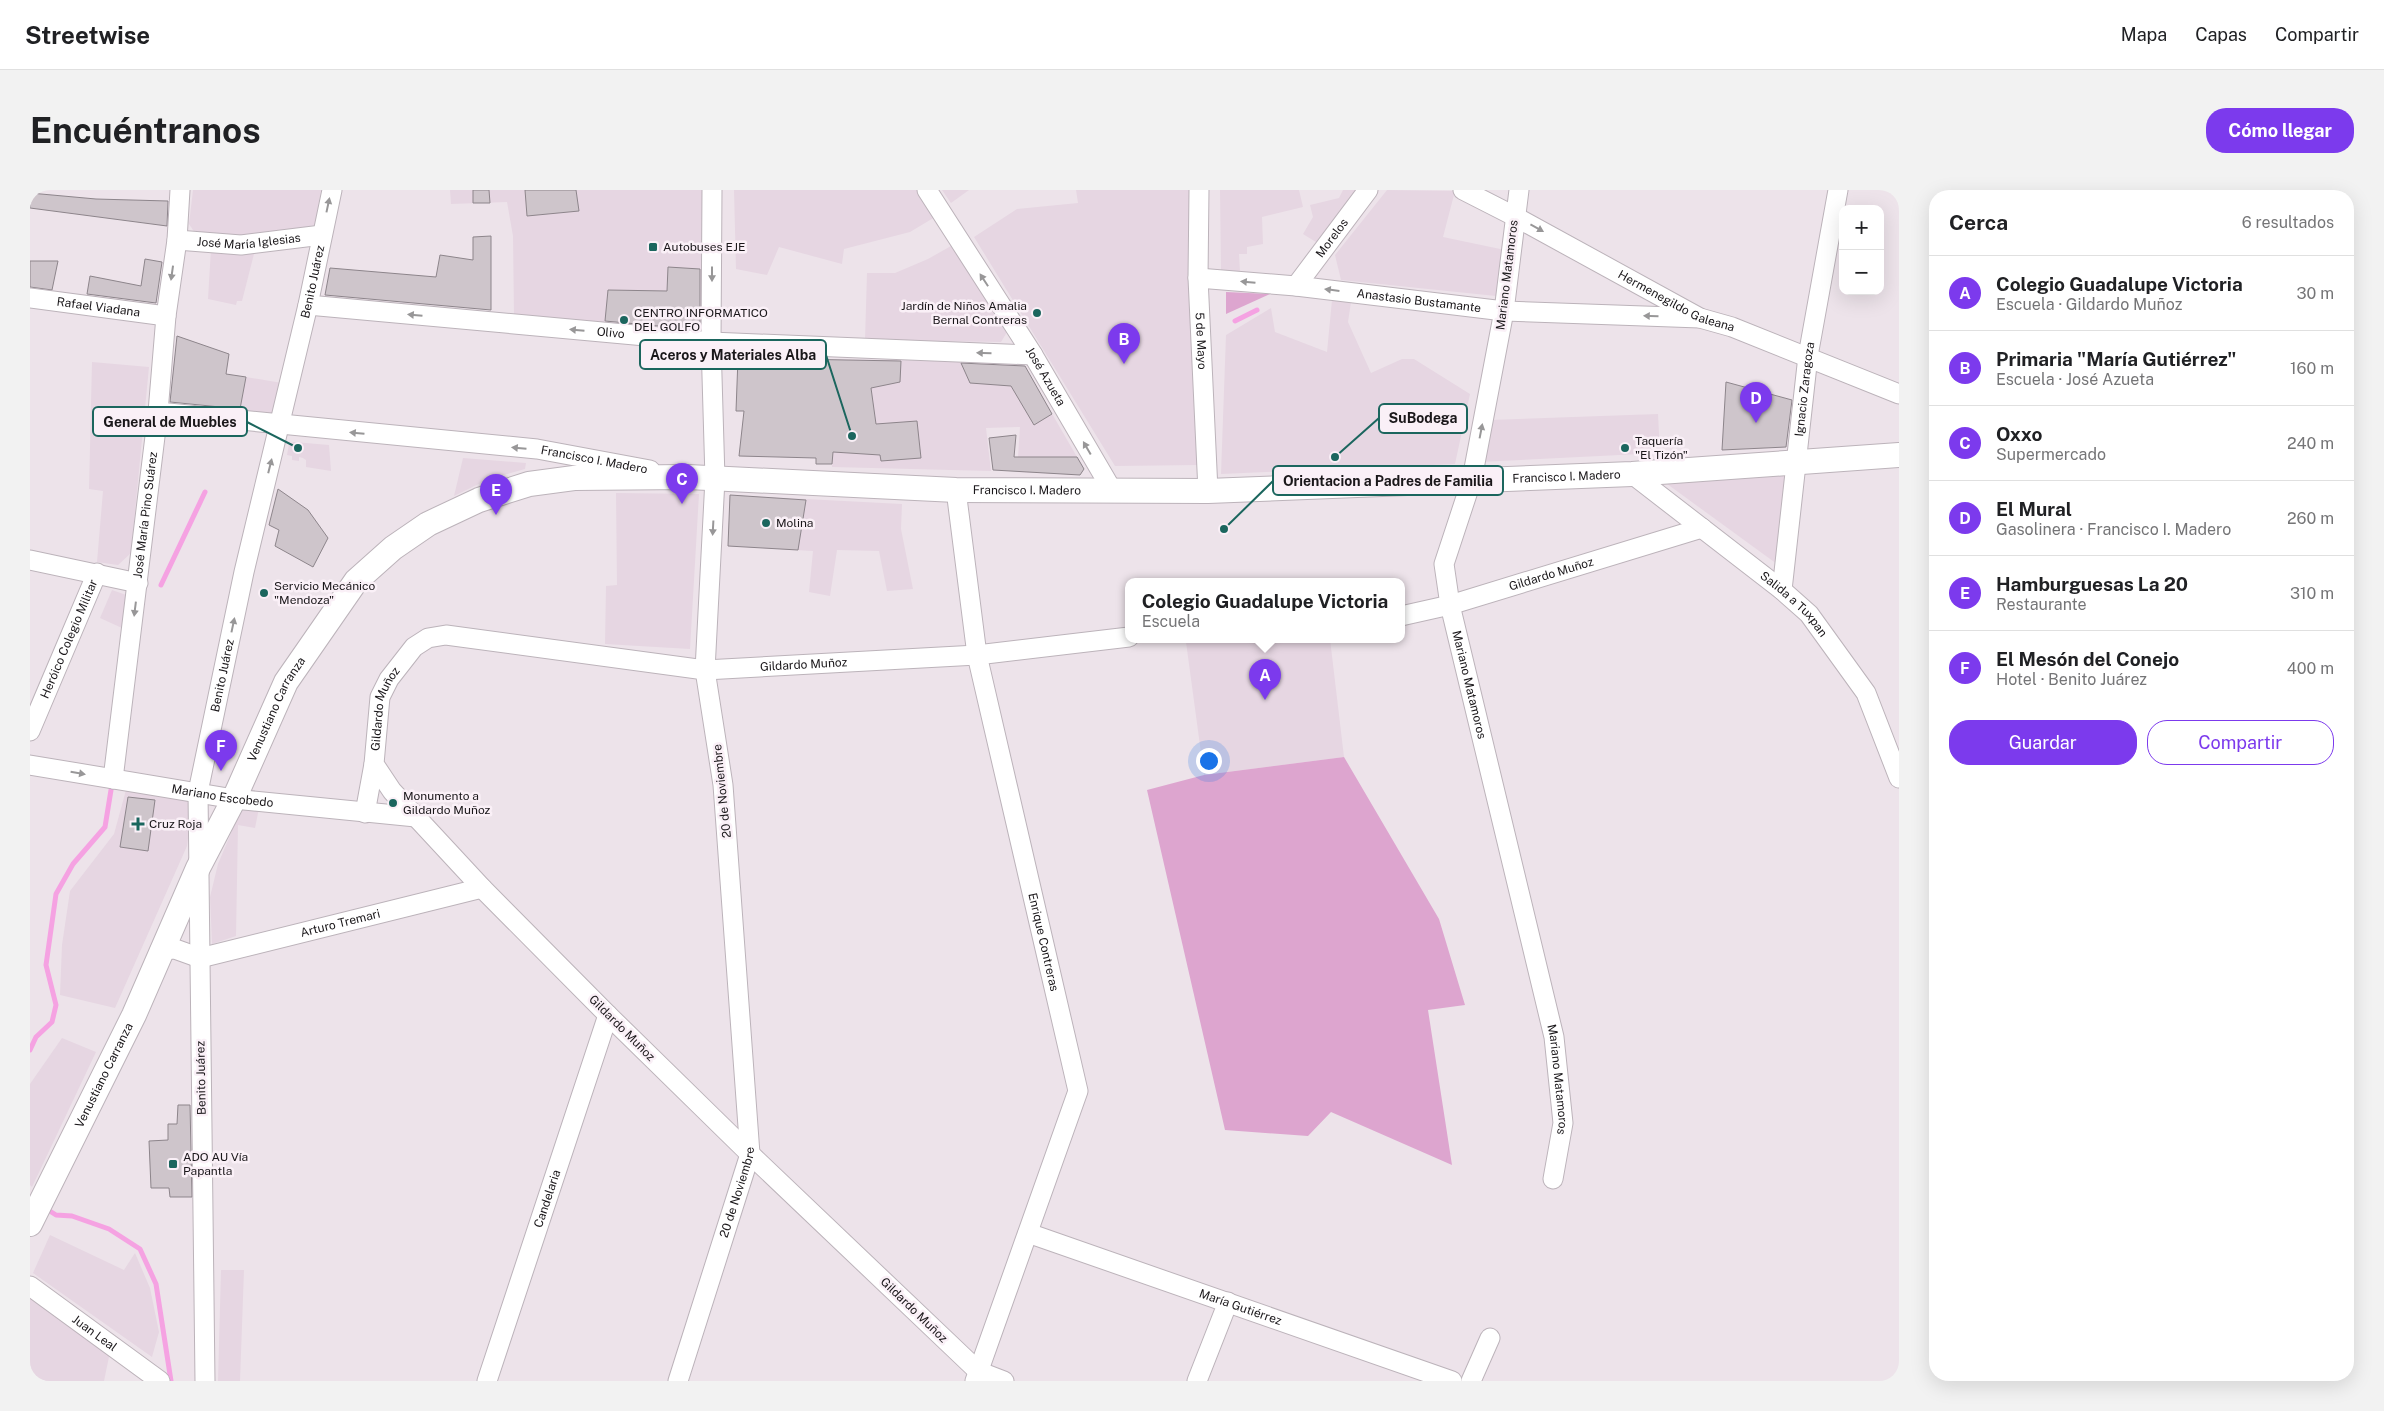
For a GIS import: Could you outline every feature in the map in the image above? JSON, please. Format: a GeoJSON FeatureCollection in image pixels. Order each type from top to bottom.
{"type":"FeatureCollection","features":[{"type":"Feature","properties":{"kind":"main road","name":"Francisco I. Madero"},"geometry":{"type":"LineString","coordinates":[[688,477],[956,490],[1208,491],[1632,474],[1899,455]]}},
{"type":"Feature","properties":{"kind":"main road","name":"Venustiano Carranza"},"geometry":{"type":"LineString","coordinates":[[30,1223],[134,1015],[160,950],[198,868],[234,798],[286,682],[356,582],[393,548],[428,524],[479,500],[529,484],[574,478],[688,477]]}},
{"type":"Feature","properties":{"kind":"street","name":"José María Pino Suárez"},"geometry":{"type":"LineString","coordinates":[[113,779],[158,412],[166,316],[177,240],[180,190]]}},
{"type":"Feature","properties":{"kind":"street","name":"Benito Juárez"},"geometry":{"type":"LineString","coordinates":[[205,1381],[198,792],[244,572],[308,305],[332,190]]}},
{"type":"Feature","properties":{"kind":"street","name":"20 de Noviembre"},"geometry":{"type":"LineString","coordinates":[[678,1381],[750,1154],[723,784],[705,670],[715,479],[711,342],[712,190]]}},
{"type":"Feature","properties":{"kind":"street","name":"José Azueta"},"geometry":{"type":"LineString","coordinates":[[927,190],[1033,355],[1112,490]]}},
{"type":"Feature","properties":{"kind":"street","name":"5 de Mayo"},"geometry":{"type":"LineString","coordinates":[[1199,190],[1198,278],[1208,491]]}},
{"type":"Feature","properties":{"kind":"street","name":"Morelos"},"geometry":{"type":"LineString","coordinates":[[1296,286],[1368,190]]}},
{"type":"Feature","properties":{"kind":"street","name":"Hermenegildo Galeana"},"geometry":{"type":"LineString","coordinates":[[1463,190],[1700,318],[1732,327],[1808,356],[1899,394]]}},
{"type":"Feature","properties":{"kind":"street","name":"Mariano Matamoros"},"geometry":{"type":"LineString","coordinates":[[1519,190],[1514,216],[1504,311],[1472,479],[1444,564],[1450,605],[1554,1037],[1563,1123],[1553,1179]]}},
{"type":"Feature","properties":{"kind":"street","name":"Ignacio Zaragoza"},"geometry":{"type":"LineString","coordinates":[[1782,590],[1808,356],[1838,190]]}},
{"type":"Feature","properties":{"kind":"street","name":"José María Iglesias"},"geometry":{"type":"LineString","coordinates":[[177,240],[241,245],[322,235]]}},
{"type":"Feature","properties":{"kind":"street","name":"Anastasio Bustamante"},"geometry":{"type":"LineString","coordinates":[[1198,278],[1296,286],[1504,311],[1700,318]]}},
{"type":"Feature","properties":{"kind":"street","name":"Rafael Viadana"},"geometry":{"type":"LineString","coordinates":[[30,298],[166,316]]}},
{"type":"Feature","properties":{"kind":"street","name":"Olivo"},"geometry":{"type":"LineString","coordinates":[[308,305],[711,342],[1033,355]]}},
{"type":"Feature","properties":{"kind":"street","name":"Francisco I. Madero"},"geometry":{"type":"LineString","coordinates":[[158,412],[537,449],[688,477]]}},
{"type":"Feature","properties":{"kind":"street","name":"Salida a Tuxpan"},"geometry":{"type":"LineString","coordinates":[[1632,474],[1782,590],[1809,614],[1866,693],[1899,778]]}},
{"type":"Feature","properties":{"kind":"street","name":"Enrique Contreras"},"geometry":{"type":"LineString","coordinates":[[956,490],[977,655],[1078,1091],[976,1376]]}},
{"type":"Feature","properties":{"kind":"street","name":"Gildardo Muñoz"},"geometry":{"type":"LineString","coordinates":[[1405,615],[1450,605],[1702,528]]}},
{"type":"Feature","properties":{"kind":"street"},"geometry":{"type":"LineString","coordinates":[[30,560],[138,583]]}},
{"type":"Feature","properties":{"kind":"street","name":"Heróico Colegio Militar"},"geometry":{"type":"LineString","coordinates":[[30,731],[97,573]]}},
{"type":"Feature","properties":{"kind":"street","name":"Gildardo Muñoz"},"geometry":{"type":"LineString","coordinates":[[1004,1381],[976,1376],[608,1015],[482,888],[392,791],[374,764],[380,697],[389,679],[407,655],[428,638],[446,634],[705,670],[977,655],[1125,637]]}},
{"type":"Feature","properties":{"kind":"street"},"geometry":{"type":"LineString","coordinates":[[365,813],[374,764]]}},
{"type":"Feature","properties":{"kind":"street","name":"Mariano Escobedo"},"geometry":{"type":"LineString","coordinates":[[30,765],[234,798],[416,817]]}},
{"type":"Feature","properties":{"kind":"street","name":"Arturo Tremari"},"geometry":{"type":"LineString","coordinates":[[200,958],[482,888]]}},
{"type":"Feature","properties":{"kind":"street"},"geometry":{"type":"LineString","coordinates":[[160,950],[175,948],[200,958]]}},
{"type":"Feature","properties":{"kind":"street","name":"Candelaria"},"geometry":{"type":"LineString","coordinates":[[487,1381],[608,1015]]}},
{"type":"Feature","properties":{"kind":"street","name":"María Gutiérrez"},"geometry":{"type":"LineString","coordinates":[[1028,1233],[1452,1381]]}},
{"type":"Feature","properties":{"kind":"street","name":"Juan Leal"},"geometry":{"type":"LineString","coordinates":[[30,1286],[154,1376]]}},
{"type":"Feature","properties":{"kind":"street"},"geometry":{"type":"LineString","coordinates":[[1197,1381],[1228,1302]]}},
{"type":"Feature","properties":{"kind":"street"},"geometry":{"type":"LineString","coordinates":[[1471,1381],[1490,1338]]}},
{"type":"Feature","properties":{"kind":"shaded area"},"geometry":{"type":"Polygon","coordinates":[[[193,190],[321,190],[315,225],[245,239],[195,233],[189,224],[193,190]]]}},
{"type":"Feature","properties":{"kind":"shaded area"},"geometry":{"type":"Polygon","coordinates":[[[450,190],[707,190],[703,334],[514,315],[513,236],[507,202],[451,204],[450,190]]]}},
{"type":"Feature","properties":{"kind":"shaded area"},"geometry":{"type":"Polygon","coordinates":[[[734,190],[917,190],[935,217],[910,232],[844,249],[842,264],[779,247],[767,275],[736,269],[734,190]]]}},
{"type":"Feature","properties":{"kind":"shaded area"},"geometry":{"type":"Polygon","coordinates":[[[942,190],[969,190],[951,203],[942,190]]]}},
{"type":"Feature","properties":{"kind":"shaded area"},"geometry":{"type":"Polygon","coordinates":[[[1076,190],[1190,190],[1198,465],[1115,466],[974,237],[1017,209],[1078,203],[1076,190]]]}},
{"type":"Feature","properties":{"kind":"shaded area"},"geometry":{"type":"Polygon","coordinates":[[[1220,190],[1299,190],[1303,207],[1262,217],[1263,244],[1247,247],[1247,254],[1239,254],[1240,272],[1221,270],[1220,190]]]}},
{"type":"Feature","properties":{"kind":"shaded area"},"geometry":{"type":"Polygon","coordinates":[[[1343,190],[1368,190],[1324,247],[1303,234],[1313,217],[1310,205],[1339,198],[1343,190]]]}},
{"type":"Feature","properties":{"kind":"shaded area"},"geometry":{"type":"Polygon","coordinates":[[[1387,190],[1455,191],[1443,237],[1505,250],[1496,296],[1341,280],[1335,255],[1387,190]]]}},
{"type":"Feature","properties":{"kind":"shaded area"},"geometry":{"type":"Polygon","coordinates":[[[951,246],[1007,332],[1001,342],[865,340],[867,273],[895,273],[928,259],[951,246]]]}},
{"type":"Feature","properties":{"kind":"shaded area"},"geometry":{"type":"Polygon","coordinates":[[[211,249],[255,250],[242,301],[237,301],[236,305],[208,299],[211,249]]]}},
{"type":"Feature","properties":{"kind":"shaded area"},"geometry":{"type":"Polygon","coordinates":[[[1226,292],[1270,294],[1226,314],[1226,292]]]}},
{"type":"Feature","properties":{"kind":"shaded area"},"geometry":{"type":"Polygon","coordinates":[[[1332,300],[1351,302],[1348,322],[1371,373],[1402,359],[1414,359],[1470,394],[1455,464],[1221,474],[1226,335],[1271,308],[1275,332],[1327,352],[1332,300]]]}},
{"type":"Feature","properties":{"kind":"shaded area"},"geometry":{"type":"Polygon","coordinates":[[[741,358],[1022,362],[1084,469],[1080,475],[1017,472],[1020,427],[986,428],[991,471],[832,467],[834,397],[789,409],[736,411],[738,362],[741,358]]]}},
{"type":"Feature","properties":{"kind":"shaded area"},"geometry":{"type":"Polygon","coordinates":[[[92,362],[149,367],[131,553],[118,565],[97,562],[103,491],[89,489],[92,362]]]}},
{"type":"Feature","properties":{"kind":"shaded area"},"geometry":{"type":"Polygon","coordinates":[[[246,377],[282,383],[275,414],[240,410],[246,377]]]}},
{"type":"Feature","properties":{"kind":"shaded area"},"geometry":{"type":"Polygon","coordinates":[[[1658,414],[1660,453],[1480,462],[1489,420],[1658,414]]]}},
{"type":"Feature","properties":{"kind":"shaded area"},"geometry":{"type":"Polygon","coordinates":[[[294,442],[329,445],[331,471],[306,467],[306,460],[303,458],[299,457],[299,461],[292,460],[292,456],[287,455],[289,444],[294,442]]]}},
{"type":"Feature","properties":{"kind":"shaded area"},"geometry":{"type":"Polygon","coordinates":[[[463,458],[526,463],[525,469],[489,479],[454,496],[463,458]]]}},
{"type":"Feature","properties":{"kind":"shaded area"},"geometry":{"type":"Polygon","coordinates":[[[1785,475],[1777,564],[1663,481],[1785,475]]]}},
{"type":"Feature","properties":{"kind":"shaded area"},"geometry":{"type":"Polygon","coordinates":[[[616,493],[699,494],[690,649],[605,644],[606,586],[617,585],[616,493]]]}},
{"type":"Feature","properties":{"kind":"shaded area"},"geometry":{"type":"Polygon","coordinates":[[[730,495],[902,504],[901,529],[913,589],[887,591],[879,551],[837,550],[830,596],[809,592],[813,551],[728,546],[730,495]]]}},
{"type":"Feature","properties":{"kind":"shaded area"},"geometry":{"type":"Polygon","coordinates":[[[112,590],[129,596],[122,628],[100,618],[112,590]]]}},
{"type":"Feature","properties":{"kind":"shaded area"},"geometry":{"type":"Polygon","coordinates":[[[1186,643],[1330,643],[1344,757],[1204,775],[1186,643]]]}},
{"type":"Feature","properties":{"kind":"shaded area"},"geometry":{"type":"Polygon","coordinates":[[[1344,757],[1439,919],[1465,1005],[1428,1010],[1452,1165],[1331,1112],[1308,1136],[1225,1130],[1147,790],[1204,775],[1344,757]]]}},
{"type":"Feature","properties":{"kind":"shaded area"},"geometry":{"type":"Polygon","coordinates":[[[126,790],[186,800],[192,809],[187,846],[115,1008],[60,995],[62,945],[70,891],[114,834],[126,790]]]}},
{"type":"Feature","properties":{"kind":"shaded area"},"geometry":{"type":"Polygon","coordinates":[[[242,807],[259,808],[255,828],[238,825],[236,936],[212,944],[210,897],[218,864],[242,807]]]}},
{"type":"Feature","properties":{"kind":"shaded area"},"geometry":{"type":"Polygon","coordinates":[[[62,1038],[96,1052],[32,1187],[30,1185],[30,1084],[62,1038]]]}},
{"type":"Feature","properties":{"kind":"shaded area"},"geometry":{"type":"Polygon","coordinates":[[[50,1235],[124,1270],[135,1253],[150,1288],[159,1332],[152,1357],[33,1273],[50,1235]]]}},
{"type":"Feature","properties":{"kind":"shaded area"},"geometry":{"type":"Polygon","coordinates":[[[221,1270],[244,1270],[240,1381],[218,1381],[221,1270]]]}},
{"type":"Feature","properties":{"kind":"shaded area"},"geometry":{"type":"Polygon","coordinates":[[[30,1295],[110,1352],[104,1381],[30,1381],[30,1295]]]}},
{"type":"Feature","properties":{"kind":"building"},"geometry":{"type":"Polygon","coordinates":[[[473,190],[489,190],[490,203],[473,203],[473,190]]]}},
{"type":"Feature","properties":{"kind":"building"},"geometry":{"type":"Polygon","coordinates":[[[525,190],[576,190],[579,211],[527,216],[525,190]]]}},
{"type":"Feature","properties":{"kind":"building"},"geometry":{"type":"Polygon","coordinates":[[[30,193],[96,199],[168,201],[167,226],[30,208],[30,193]]]}},
{"type":"Feature","properties":{"kind":"building"},"geometry":{"type":"Polygon","coordinates":[[[491,236],[491,310],[325,295],[330,268],[436,277],[440,255],[473,260],[473,237],[491,236]]]}},
{"type":"Feature","properties":{"kind":"building"},"geometry":{"type":"Polygon","coordinates":[[[145,259],[162,262],[156,303],[87,294],[90,276],[141,286],[145,259]]]}},
{"type":"Feature","properties":{"kind":"building"},"geometry":{"type":"Polygon","coordinates":[[[30,261],[58,261],[52,290],[30,287],[30,261]]]}},
{"type":"Feature","properties":{"kind":"building"},"geometry":{"type":"Polygon","coordinates":[[[668,267],[700,269],[700,330],[605,321],[608,290],[667,291],[668,267]]]}},
{"type":"Feature","properties":{"kind":"building"},"geometry":{"type":"Polygon","coordinates":[[[177,336],[229,354],[226,374],[246,377],[240,409],[170,402],[177,336]]]}},
{"type":"Feature","properties":{"kind":"building"},"geometry":{"type":"Polygon","coordinates":[[[738,358],[901,361],[900,382],[871,388],[876,424],[917,421],[921,458],[881,461],[880,455],[833,452],[832,464],[816,464],[816,458],[739,456],[744,411],[736,411],[738,358]]]}},
{"type":"Feature","properties":{"kind":"building"},"geometry":{"type":"Polygon","coordinates":[[[961,363],[1025,366],[1052,414],[1034,425],[1011,386],[970,383],[961,363]]]}},
{"type":"Feature","properties":{"kind":"building"},"geometry":{"type":"Polygon","coordinates":[[[1726,382],[1792,400],[1786,447],[1722,450],[1726,382]]]}},
{"type":"Feature","properties":{"kind":"building"},"geometry":{"type":"Polygon","coordinates":[[[1016,435],[1014,457],[1077,457],[1084,469],[1080,475],[993,470],[989,438],[1016,435]]]}},
{"type":"Feature","properties":{"kind":"building"},"geometry":{"type":"Polygon","coordinates":[[[278,489],[308,510],[328,538],[313,567],[275,546],[279,530],[269,525],[278,489]]]}},
{"type":"Feature","properties":{"kind":"building","name":"Molina"},"geometry":{"type":"Polygon","coordinates":[[[730,495],[806,500],[798,550],[728,546],[730,495]]]}},
{"type":"Feature","properties":{"kind":"building","name":"Cruz Roja"},"geometry":{"type":"Polygon","coordinates":[[[128,797],[155,800],[148,851],[120,847],[128,797]]]}},
{"type":"Feature","properties":{"kind":"building","name":"ADO AU Vía Papantla"},"geometry":{"type":"Polygon","coordinates":[[[178,1105],[190,1105],[192,1197],[170,1197],[169,1188],[151,1188],[149,1141],[168,1140],[168,1124],[177,1124],[178,1105]]]}},
{"type":"Feature","properties":{"kind":"waterway"},"geometry":{"type":"LineString","coordinates":[[1235,321],[1257,310]]}},
{"type":"Feature","properties":{"kind":"waterway"},"geometry":{"type":"LineString","coordinates":[[161,585],[205,492]]}},
{"type":"Feature","properties":{"kind":"waterway"},"geometry":{"type":"LineString","coordinates":[[30,1050],[36,1037],[52,1022],[56,1005],[46,965],[56,894],[73,864],[105,827],[111,790]]}},
{"type":"Feature","properties":{"kind":"waterway"},"geometry":{"type":"LineString","coordinates":[[45,1208],[56,1215],[72,1216],[109,1229],[140,1249],[156,1284],[171,1381]]}},
{"type":"Feature","properties":{"kind":"place","name":"Autobuses EJE"},"geometry":{"type":"Point","coordinates":[653,247]}},
{"type":"Feature","properties":{"kind":"place","name":"Jardín de Niños Amalia Bernal Contreras"},"geometry":{"type":"Point","coordinates":[1037,313]}},
{"type":"Feature","properties":{"kind":"place","name":"CENTRO INFORMATICO DEL GOLFO"},"geometry":{"type":"Point","coordinates":[624,320]}},
{"type":"Feature","properties":{"kind":"place","name":"Primaria \"María Gutiérrez\""},"geometry":{"type":"Point","coordinates":[1124,364]}},
{"type":"Feature","properties":{"kind":"place","name":"El Mural"},"geometry":{"type":"Point","coordinates":[1756,423]}},
{"type":"Feature","properties":{"kind":"place","name":"Aceros y Materiales Alba"},"geometry":{"type":"Point","coordinates":[852,436]}},
{"type":"Feature","properties":{"kind":"place","name":"General de Muebles"},"geometry":{"type":"Point","coordinates":[298,448]}},
{"type":"Feature","properties":{"kind":"place","name":"Taquería \"El Tizón\""},"geometry":{"type":"Point","coordinates":[1625,448]}},
{"type":"Feature","properties":{"kind":"place","name":"SuBodega"},"geometry":{"type":"Point","coordinates":[1335,457]}},
{"type":"Feature","properties":{"kind":"place","name":"Oxxo"},"geometry":{"type":"Point","coordinates":[682,504]}},
{"type":"Feature","properties":{"kind":"place","name":"Hamburguesas La 20"},"geometry":{"type":"Point","coordinates":[496,515]}},
{"type":"Feature","properties":{"kind":"place","name":"Molina"},"geometry":{"type":"Point","coordinates":[766,523]}},
{"type":"Feature","properties":{"kind":"place","name":"Orientacion a Padres de Familia"},"geometry":{"type":"Point","coordinates":[1224,529]}},
{"type":"Feature","properties":{"kind":"place","name":"Servicio Mecánico \"Mendoza\""},"geometry":{"type":"Point","coordinates":[264,593]}},
{"type":"Feature","properties":{"kind":"place","name":"Colegio Guadalupe Victoria"},"geometry":{"type":"Point","coordinates":[1265,700]}},
{"type":"Feature","properties":{"kind":"place","name":"El Mesón del Conejo"},"geometry":{"type":"Point","coordinates":[221,771]}},
{"type":"Feature","properties":{"kind":"place","name":"Monumento a Gildardo Muñoz"},"geometry":{"type":"Point","coordinates":[393,803]}},
{"type":"Feature","properties":{"kind":"place","name":"Cruz Roja"},"geometry":{"type":"Point","coordinates":[138,824]}},
{"type":"Feature","properties":{"kind":"place","name":"ADO AU Vía Papantla"},"geometry":{"type":"Point","coordinates":[173,1164]}}]}
